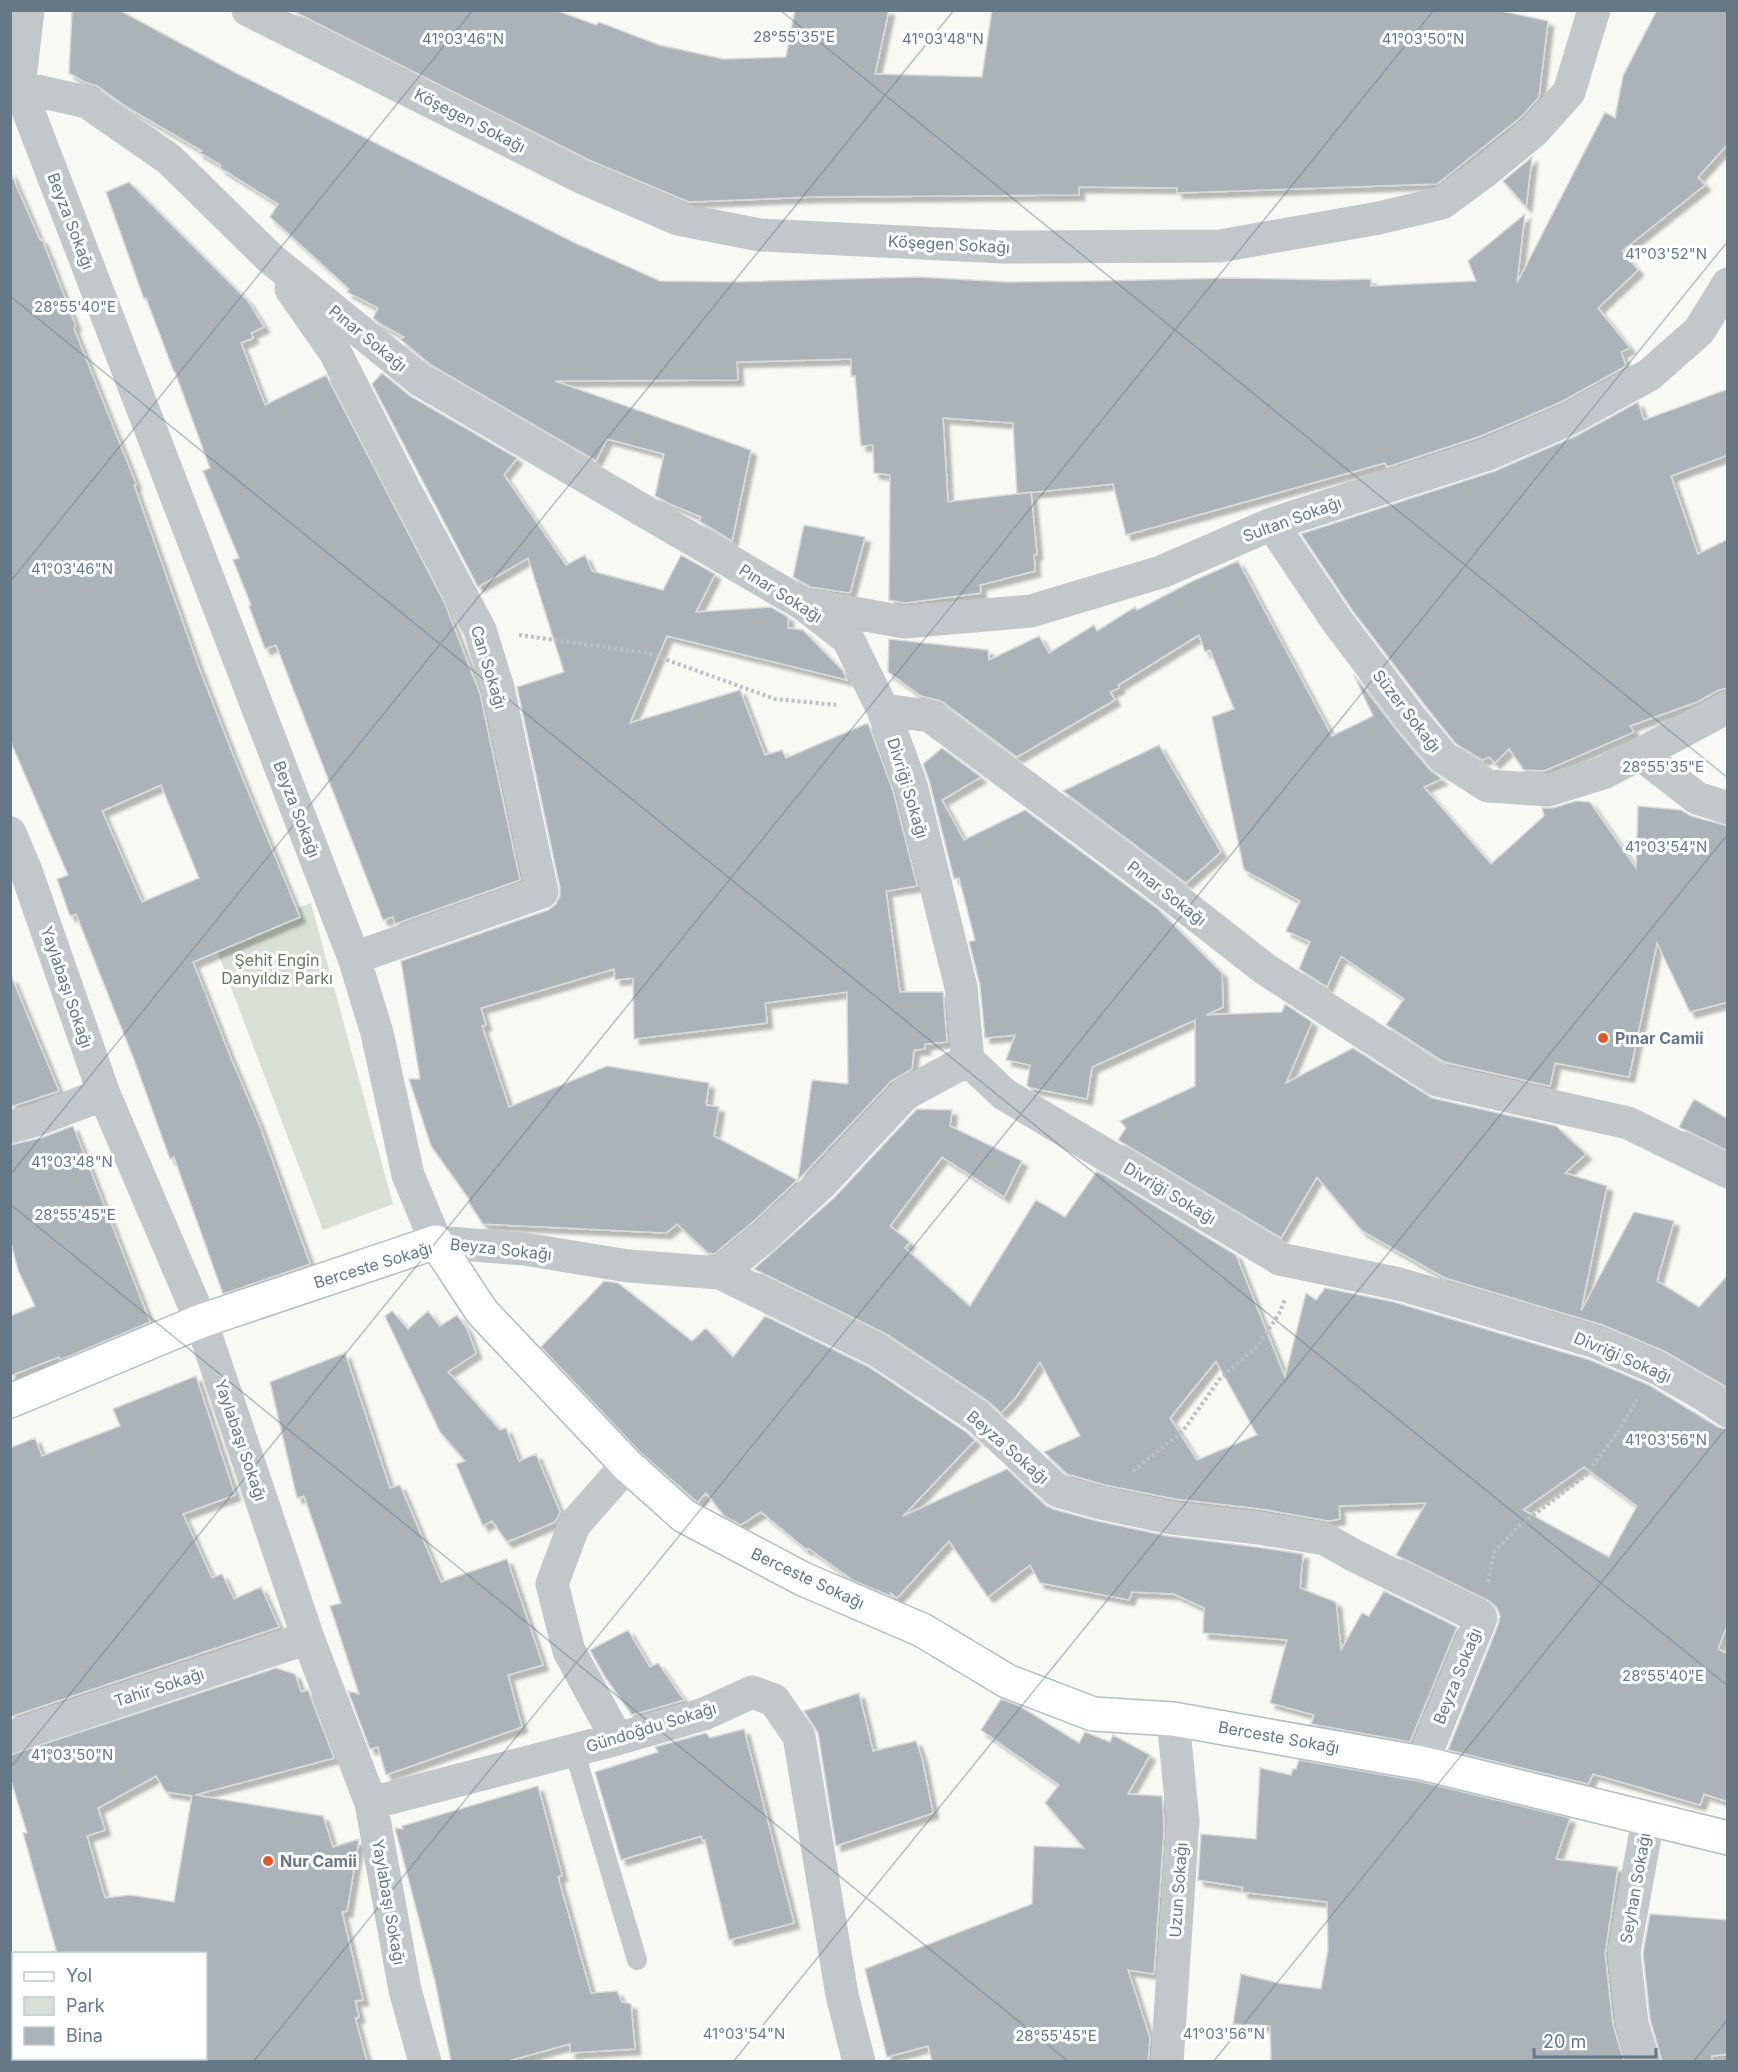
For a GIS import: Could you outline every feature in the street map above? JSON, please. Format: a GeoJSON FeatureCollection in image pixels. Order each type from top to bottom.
{"type":"FeatureCollection","features":[{"type":"Feature","properties":{"kind":"street","name":"Beyza Sokağı"},"geometry":{"type":"LineString","coordinates":[[28,10],[19,87],[354,958],[377,1033],[408,1175],[436,1242],[524,1249],[628,1266],[720,1273],[878,1351],[978,1418],[1058,1491],[1172,1518],[1259,1528],[1325,1539],[1481,1618],[1422,1763]]}},
{"type":"Feature","properties":{"kind":"street","name":"Köşegen Sokağı"},"geometry":{"type":"LineString","coordinates":[[248,10],[581,177],[678,219],[760,235],[1003,248],[1220,246],[1379,218],[1442,203],[1485,172],[1534,131],[1569,92],[1594,10]]}},
{"type":"Feature","properties":{"kind":"street","name":"Pınar Sokağı"},"geometry":{"type":"LineString","coordinates":[[19,87],[87,102],[169,159],[270,258],[420,380],[803,604],[848,639],[883,710],[930,716],[1085,830],[1265,969],[1437,1080],[1628,1123],[1728,1172]]}},
{"type":"Feature","properties":{"kind":"street","name":"Can Sokağı"},"geometry":{"type":"LineString","coordinates":[[270,258],[335,352],[480,630],[498,688],[542,892],[354,958]]}},
{"type":"Feature","properties":{"kind":"street","name":"Sultan Sokağı"},"geometry":{"type":"LineString","coordinates":[[803,604],[904,622],[1031,611],[1161,572],[1272,524],[1488,454],[1569,418],[1649,375],[1699,331],[1728,284]]}},
{"type":"Feature","properties":{"kind":"street","name":"Süzer Sokağı"},"geometry":{"type":"LineString","coordinates":[[1272,524],[1337,621],[1412,720],[1444,758],[1488,786],[1548,790],[1603,773],[1728,707]]}},
{"type":"Feature","properties":{"kind":"street","name":"Divriği Sokağı"},"geometry":{"type":"LineString","coordinates":[[883,710],[911,785],[961,987],[968,1060],[1004,1094],[1280,1260],[1399,1284],[1596,1342],[1656,1368],[1728,1411]]}},
{"type":"Feature","properties":{"kind":"street"},"geometry":{"type":"LineString","coordinates":[[1640,754],[1697,798],[1728,808]]}},
{"type":"Feature","properties":{"kind":"street","name":"Yaylabaşı Sokağı"},"geometry":{"type":"LineString","coordinates":[[10,833],[18,875],[104,1094],[201,1321],[308,1638],[370,1803],[405,1990],[424,2061]]}},
{"type":"Feature","properties":{"kind":"street"},"geometry":{"type":"LineString","coordinates":[[720,1273],[766,1235],[822,1183],[905,1094],[968,1060]]}},
{"type":"Feature","properties":{"kind":"street"},"geometry":{"type":"LineString","coordinates":[[10,1126],[36,1120],[104,1094]]}},
{"type":"Feature","properties":{"kind":"street","name":"Berceste Sokağı"},"geometry":{"type":"LineString","coordinates":[[10,1401],[201,1321],[436,1242],[482,1312],[627,1465],[684,1516],[803,1579],[922,1630],[1007,1681],[1093,1714],[1173,1719],[1422,1763],[1728,1838]]}},
{"type":"Feature","properties":{"kind":"street"},"geometry":{"type":"LineString","coordinates":[[617,1739],[569,1651],[552,1584],[574,1526],[627,1465]]}},
{"type":"Feature","properties":{"kind":"street","name":"Tahir Sokağı"},"geometry":{"type":"LineString","coordinates":[[10,1737],[308,1638]]}},
{"type":"Feature","properties":{"kind":"street","name":"Gündoğdu Sokağı"},"geometry":{"type":"LineString","coordinates":[[370,1803],[704,1714],[752,1692],[774,1700],[799,1736],[842,1995],[859,2061]]}},
{"type":"Feature","properties":{"kind":"street","name":"Uzun Sokağı"},"geometry":{"type":"LineString","coordinates":[[1167,2061],[1183,1821],[1173,1719]]}},
{"type":"Feature","properties":{"kind":"street","name":"Seyhan Sokağı"},"geometry":{"type":"LineString","coordinates":[[1644,2061],[1632,2023],[1624,1952],[1648,1820]]}},
{"type":"Feature","properties":{"kind":"lane"},"geometry":{"type":"LineString","coordinates":[[574,1750],[637,1960]]}},
{"type":"Feature","properties":{"kind":"path"},"geometry":{"type":"LineString","coordinates":[[480,630],[648,653],[775,699],[883,710]]}},
{"type":"Feature","properties":{"kind":"path"},"geometry":{"type":"LineString","coordinates":[[1101,1503],[1128,1475],[1183,1431],[1219,1380],[1258,1345],[1280,1314],[1286,1297],[1280,1260]]}},
{"type":"Feature","properties":{"kind":"path"},"geometry":{"type":"LineString","coordinates":[[1481,1618],[1494,1552],[1517,1528],[1586,1475],[1615,1436],[1656,1368]]}},
{"type":"Feature","properties":{"kind":"green space","name":"Şehit Engin Danyıldız Parkı"},"geometry":{"type":"Polygon","coordinates":[[[311,903],[393,1204],[323,1230],[213,940],[311,903]]]}},
{"type":"Feature","properties":{"kind":"building"},"geometry":{"type":"Polygon","coordinates":[[[72,10],[119,10],[236,73],[573,242],[660,281],[736,282],[918,277],[1008,282],[1228,278],[1371,279],[1371,286],[1476,281],[1468,261],[1525,214],[1517,283],[1605,112],[1615,118],[1623,76],[1657,10],[1728,10],[1728,144],[1698,177],[1705,185],[1622,251],[1638,270],[1598,308],[1630,348],[1621,352],[1626,366],[1561,402],[1481,436],[1387,467],[1385,463],[1126,535],[1113,484],[1031,493],[1037,554],[1034,555],[1035,571],[980,585],[981,593],[905,603],[889,600],[890,475],[874,473],[873,445],[861,446],[855,376],[851,376],[851,359],[737,362],[738,380],[555,381],[751,450],[732,541],[699,521],[701,517],[655,496],[664,454],[607,439],[596,461],[431,365],[400,339],[404,337],[373,318],[378,308],[347,292],[349,289],[270,217],[278,204],[198,152],[202,151],[130,109],[97,86],[84,82],[69,73],[72,10]],[[943,418],[948,502],[1017,494],[1013,423],[943,418]]]}},
{"type":"Feature","properties":{"kind":"building"},"geometry":{"type":"Polygon","coordinates":[[[291,10],[555,10],[596,25],[599,22],[659,45],[723,59],[786,57],[795,10],[889,10],[875,74],[982,77],[992,10],[1497,10],[1548,21],[1539,97],[1521,117],[1437,184],[1177,193],[1177,188],[1079,187],[1079,195],[813,197],[689,202],[589,160],[291,10]]]}},
{"type":"Feature","properties":{"kind":"building"},"geometry":{"type":"Polygon","coordinates":[[[1532,157],[1526,207],[1503,181],[1532,157]]]}},
{"type":"Feature","properties":{"kind":"building"},"geometry":{"type":"Polygon","coordinates":[[[10,171],[40,240],[42,239],[75,324],[74,329],[136,484],[134,485],[199,668],[300,917],[193,962],[259,1124],[310,1264],[223,1294],[174,1157],[170,1159],[135,1062],[76,914],[70,916],[57,879],[68,875],[10,740],[10,171]],[[161,785],[102,811],[142,902],[199,878],[161,785]]]}},
{"type":"Feature","properties":{"kind":"building"},"geometry":{"type":"Polygon","coordinates":[[[129,182],[248,301],[264,327],[251,333],[253,338],[241,343],[265,405],[326,375],[445,604],[480,694],[520,880],[395,924],[393,917],[383,920],[276,645],[265,649],[233,560],[239,558],[203,471],[210,468],[175,372],[146,298],[144,299],[106,192],[129,182]]]}},
{"type":"Feature","properties":{"kind":"building"},"geometry":{"type":"Polygon","coordinates":[[[382,373],[410,396],[517,458],[504,475],[566,565],[585,555],[592,571],[663,590],[681,555],[715,574],[696,612],[771,607],[788,617],[788,628],[803,630],[843,671],[847,680],[667,636],[630,723],[740,690],[765,755],[782,750],[786,758],[868,723],[893,791],[917,886],[886,891],[900,992],[943,992],[947,1042],[925,1044],[925,1049],[914,1050],[912,1069],[891,1081],[798,1180],[812,1080],[848,1084],[847,992],[765,1003],[767,1023],[634,1039],[633,978],[615,980],[614,969],[481,1008],[486,1025],[482,1026],[509,1107],[607,1066],[709,1083],[706,1105],[719,1107],[714,1136],[797,1180],[754,1221],[714,1254],[708,1253],[677,1224],[666,1233],[483,1224],[469,1203],[469,1199],[431,1146],[409,1079],[420,1079],[401,961],[548,910],[556,904],[560,896],[560,888],[517,687],[564,672],[528,558],[478,587],[372,384],[382,373]]]}},
{"type":"Feature","properties":{"kind":"building"},"geometry":{"type":"Polygon","coordinates":[[[1728,389],[1728,455],[1671,476],[1698,554],[1728,539],[1728,688],[1719,690],[1697,702],[1630,726],[1634,732],[1544,771],[1524,770],[1509,749],[1495,763],[1489,757],[1482,760],[1456,744],[1352,610],[1301,534],[1495,471],[1576,436],[1638,402],[1644,420],[1728,389]]]}},
{"type":"Feature","properties":{"kind":"building"},"geometry":{"type":"Polygon","coordinates":[[[804,525],[865,537],[850,593],[810,587],[793,577],[804,525]]]}},
{"type":"Feature","properties":{"kind":"building"},"geometry":{"type":"Polygon","coordinates":[[[1238,561],[1332,736],[1373,716],[1354,675],[1430,770],[1442,779],[1424,787],[1491,864],[1544,816],[1542,808],[1553,808],[1576,801],[1590,802],[1636,868],[1638,806],[1681,810],[1691,816],[1728,826],[1728,1002],[1690,1012],[1657,943],[1629,1077],[1555,1063],[1550,1086],[1444,1062],[1386,1025],[1404,999],[1341,956],[1327,987],[1299,969],[1310,942],[1286,931],[1300,901],[1244,870],[1212,717],[1234,709],[1210,650],[1205,652],[1199,635],[1118,685],[1119,688],[1110,692],[1115,700],[1017,757],[941,701],[921,696],[888,672],[889,639],[988,650],[989,660],[1039,636],[1049,653],[1094,625],[1097,631],[1135,607],[1137,610],[1238,561]]]}},
{"type":"Feature","properties":{"kind":"building"},"geometry":{"type":"Polygon","coordinates":[[[1159,745],[1221,852],[1186,883],[1063,791],[1159,745]]]}},
{"type":"Feature","properties":{"kind":"building"},"geometry":{"type":"Polygon","coordinates":[[[942,748],[981,777],[942,800],[964,840],[1025,810],[1158,909],[1222,973],[1223,1007],[1206,1015],[1282,1012],[1285,1004],[1312,1022],[1286,1083],[1353,1048],[1432,1098],[1556,1126],[1586,1154],[1565,1173],[1607,1186],[1581,1311],[1634,1212],[1674,1221],[1657,1281],[1699,1307],[1728,1275],[1728,1388],[1666,1352],[1603,1325],[1445,1278],[1362,1231],[1317,1177],[1281,1238],[1118,1140],[1126,1128],[1120,1121],[1195,1086],[1195,1020],[1092,1067],[1087,1099],[1027,1086],[1030,1065],[1006,1060],[1015,1035],[985,1038],[980,985],[969,942],[975,940],[959,878],[954,879],[923,764],[942,748]]]}},
{"type":"Feature","properties":{"kind":"building"},"geometry":{"type":"Polygon","coordinates":[[[10,978],[12,978],[59,1091],[10,1107],[10,978]]]}},
{"type":"Feature","properties":{"kind":"building"},"geometry":{"type":"Polygon","coordinates":[[[1694,1099],[1728,1119],[1728,1151],[1679,1127],[1694,1099]]]}},
{"type":"Feature","properties":{"kind":"building"},"geometry":{"type":"Polygon","coordinates":[[[917,1109],[952,1110],[950,1126],[1022,1161],[1004,1197],[942,1157],[890,1226],[910,1242],[905,1248],[970,1306],[1036,1200],[1065,1217],[1097,1171],[1236,1255],[1285,1377],[1306,1293],[1316,1300],[1325,1288],[1394,1302],[1590,1360],[1649,1385],[1718,1427],[1728,1430],[1728,1623],[1718,1649],[1728,1654],[1728,1802],[1704,1794],[1700,1805],[1593,1774],[1588,1784],[1448,1750],[1500,1616],[1497,1608],[1489,1601],[1396,1555],[1426,1503],[1339,1506],[1340,1519],[1329,1521],[1261,1509],[1175,1499],[1105,1485],[1067,1474],[1044,1452],[1080,1436],[1040,1362],[1016,1397],[1001,1413],[988,1401],[888,1335],[754,1269],[835,1197],[917,1109]],[[1216,1361],[1170,1418],[1197,1460],[1257,1435],[1216,1361]],[[1584,1467],[1523,1510],[1609,1557],[1637,1506],[1584,1467]]]}},
{"type":"Feature","properties":{"kind":"building"},"geometry":{"type":"Polygon","coordinates":[[[73,1126],[150,1322],[60,1360],[59,1357],[10,1376],[10,1316],[35,1306],[18,1270],[10,1239],[10,1145],[41,1138],[73,1126]]]}},
{"type":"Feature","properties":{"kind":"building"},"geometry":{"type":"Polygon","coordinates":[[[604,1281],[618,1283],[692,1341],[706,1328],[733,1357],[765,1316],[869,1367],[966,1432],[975,1440],[903,1516],[1007,1469],[1045,1505],[1053,1509],[1168,1536],[1303,1554],[1300,1588],[1336,1602],[1341,1650],[1362,1613],[1369,1616],[1384,1591],[1457,1627],[1410,1742],[1311,1724],[1314,1715],[1270,1703],[1287,1640],[1203,1633],[1204,1608],[1174,1594],[1132,1592],[1129,1600],[1040,1583],[1030,1565],[988,1597],[949,1541],[897,1598],[890,1592],[893,1597],[854,1581],[808,1548],[807,1550],[761,1512],[741,1525],[724,1516],[706,1493],[698,1502],[640,1452],[541,1347],[604,1281]]]}},
{"type":"Feature","properties":{"kind":"building"},"geometry":{"type":"Polygon","coordinates":[[[392,1311],[408,1329],[428,1311],[440,1326],[457,1315],[467,1329],[476,1353],[448,1372],[500,1430],[506,1428],[519,1461],[536,1454],[560,1512],[555,1522],[507,1542],[492,1521],[483,1526],[456,1464],[465,1461],[440,1432],[385,1316],[392,1311]]]}},
{"type":"Feature","properties":{"kind":"building"},"geometry":{"type":"Polygon","coordinates":[[[345,1353],[390,1488],[400,1485],[441,1582],[507,1559],[543,1665],[508,1675],[522,1727],[386,1775],[378,1747],[370,1749],[348,1691],[359,1694],[330,1606],[341,1603],[304,1496],[297,1498],[270,1382],[345,1353]]]}},
{"type":"Feature","properties":{"kind":"building"},"geometry":{"type":"Polygon","coordinates":[[[196,1376],[235,1495],[183,1514],[212,1578],[222,1574],[234,1599],[261,1587],[279,1627],[10,1717],[10,1448],[35,1438],[42,1456],[120,1426],[113,1409],[196,1376]]]}},
{"type":"Feature","properties":{"kind":"building"},"geometry":{"type":"Polygon","coordinates":[[[628,1630],[650,1667],[658,1663],[684,1700],[632,1715],[605,1677],[590,1650],[628,1630]]]}},
{"type":"Feature","properties":{"kind":"building"},"geometry":{"type":"Polygon","coordinates":[[[276,1668],[295,1674],[301,1692],[308,1690],[334,1758],[195,1795],[323,1816],[333,1847],[359,1839],[347,1911],[342,1912],[363,2000],[355,2001],[359,2017],[355,2018],[367,2061],[206,2061],[207,1952],[57,1952],[23,1833],[27,1833],[10,1777],[10,1755],[276,1668]],[[156,1776],[98,1808],[105,1830],[87,1836],[105,1898],[131,1895],[174,1902],[192,1796],[166,1792],[156,1776]]]}},
{"type":"Feature","properties":{"kind":"building"},"geometry":{"type":"Polygon","coordinates":[[[859,1693],[873,1751],[916,1741],[922,1758],[933,1813],[836,1846],[818,1733],[804,1711],[859,1693]]]}},
{"type":"Feature","properties":{"kind":"building"},"geometry":{"type":"Polygon","coordinates":[[[1001,1699],[1018,1705],[1079,1743],[1085,1732],[1110,1742],[1113,1735],[1150,1755],[1128,1794],[1162,1796],[1163,1809],[1164,1830],[1154,1974],[1128,1970],[1150,2038],[1148,2061],[932,2061],[928,2046],[887,2057],[865,1969],[1032,1904],[1034,1846],[1084,1848],[1045,1803],[1059,1785],[981,1730],[1001,1699]]]}},
{"type":"Feature","properties":{"kind":"building"},"geometry":{"type":"Polygon","coordinates":[[[744,1729],[794,1923],[729,1940],[705,1840],[703,1841],[701,1836],[621,1860],[595,1772],[658,1752],[655,1747],[706,1733],[710,1738],[744,1729]]]}},
{"type":"Feature","properties":{"kind":"building"},"geometry":{"type":"Polygon","coordinates":[[[1299,1760],[1418,1781],[1570,1818],[1556,1859],[1618,1867],[1605,1954],[1613,2025],[1624,2061],[1271,2061],[1270,2026],[1233,2024],[1241,1974],[1278,1983],[1321,1989],[1328,1950],[1327,1902],[1242,1892],[1243,1887],[1198,1880],[1201,1834],[1256,1839],[1260,1768],[1291,1775],[1299,1760]]]}},
{"type":"Feature","properties":{"kind":"building"},"geometry":{"type":"Polygon","coordinates":[[[538,1786],[562,1875],[558,1877],[591,1993],[617,1991],[622,2002],[631,2004],[635,2049],[570,2053],[570,2044],[508,2061],[451,2061],[435,1981],[395,1828],[403,1829],[402,1826],[538,1786]]]}},
{"type":"Feature","properties":{"kind":"building"},"geometry":{"type":"Polygon","coordinates":[[[1650,1914],[1728,1920],[1728,2054],[1712,2056],[1712,2061],[1662,2061],[1650,2019],[1643,1953],[1650,1914]]]}},
{"type":"Feature","properties":{"kind":"place","name":"Pınar Camii"},"geometry":{"type":"Point","coordinates":[1603,1038]}},
{"type":"Feature","properties":{"kind":"place","name":"Nur Camii"},"geometry":{"type":"Point","coordinates":[268,1861]}}]}
